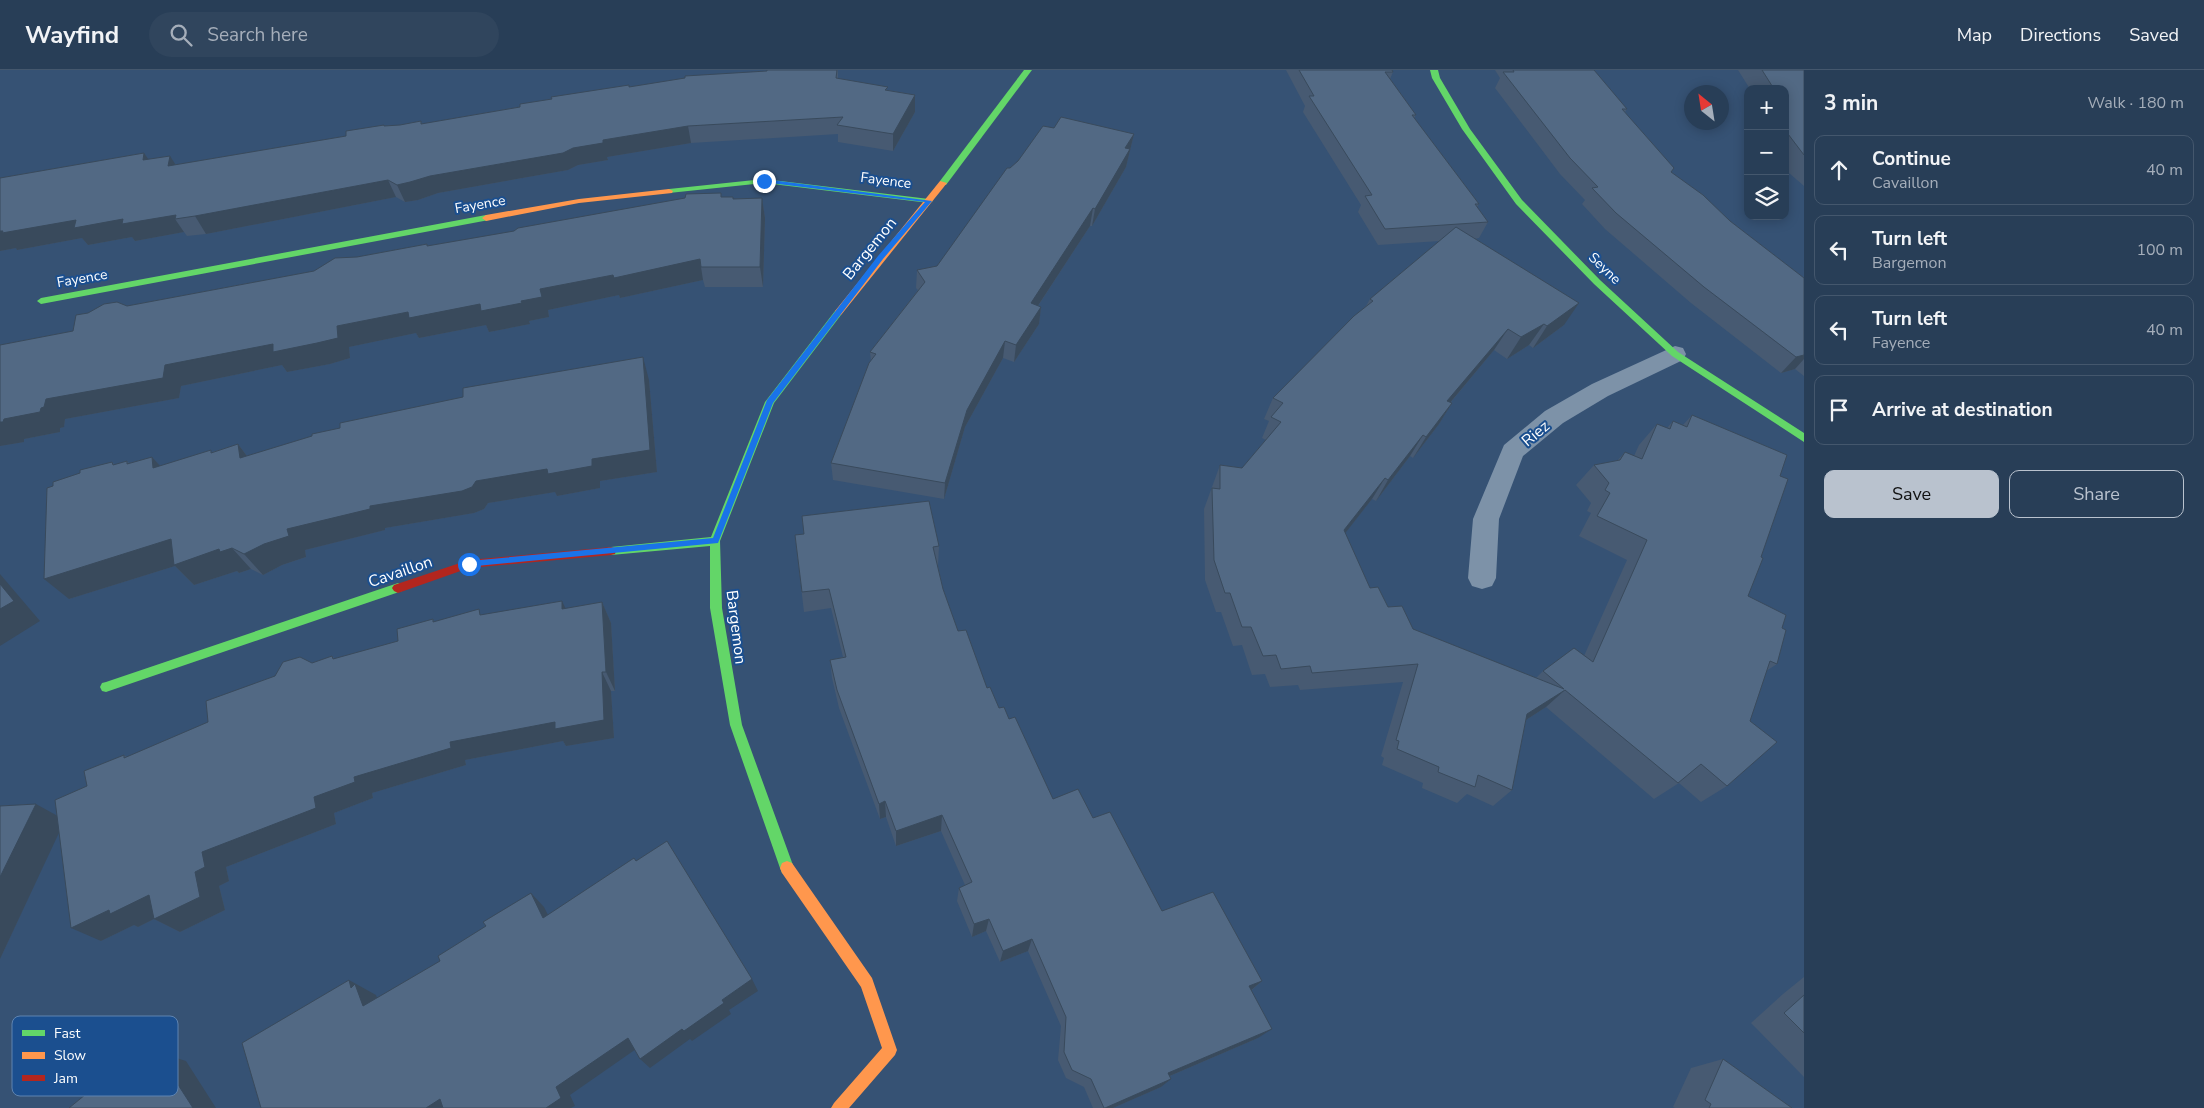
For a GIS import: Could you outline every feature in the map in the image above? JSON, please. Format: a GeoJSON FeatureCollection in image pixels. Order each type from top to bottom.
{"type":"FeatureCollection","features":[{"type":"Feature","properties":{"kind":"street","name":"Bargemon"},"geometry":{"type":"LineString","coordinates":[[839,1108],[890,1050],[867,983],[784,864],[774,836],[736,725],[716,608],[715,541],[770,402],[881,258],[929,201],[1028,70]]}},
{"type":"Feature","properties":{"kind":"street","name":"Seyne"},"geometry":{"type":"LineString","coordinates":[[1434,70],[1436,78],[1466,129],[1519,202],[1598,282],[1675,354],[1804,438]]}},
{"type":"Feature","properties":{"kind":"street","name":"Fayence"},"geometry":{"type":"LineString","coordinates":[[41,301],[589,200],[764,181],[929,201]]}},
{"type":"Feature","properties":{"kind":"street","name":"Riez"},"geometry":{"type":"LineString","coordinates":[[1482,578],[1486,519],[1513,451],[1554,417],[1600,390],[1675,354]]}},
{"type":"Feature","properties":{"kind":"street","name":"Cavaillon"},"geometry":{"type":"LineString","coordinates":[[106,687],[469,564],[715,541]]}},
{"type":"Feature","properties":{"kind":"building"},"geometry":{"type":"Polygon","coordinates":[[[767,70],[837,70],[836,78],[888,87],[885,90],[915,95],[893,134],[837,125],[843,117],[688,126],[603,140],[603,143],[573,148],[563,153],[430,176],[397,185],[388,180],[195,216],[175,219],[176,215],[122,224],[123,219],[74,228],[76,220],[2,233],[3,231],[0,231],[0,178],[144,153],[143,160],[170,156],[168,166],[346,136],[346,131],[421,121],[421,124],[520,107],[520,104],[552,99],[551,97],[629,85],[629,87],[685,78],[685,76],[767,70]]]}},
{"type":"Feature","properties":{"kind":"building"},"geometry":{"type":"Polygon","coordinates":[[[1299,70],[1392,70],[1393,72],[1385,72],[1416,115],[1412,115],[1479,204],[1475,204],[1488,222],[1385,229],[1365,196],[1372,195],[1309,96],[1314,96],[1299,70]]]}},
{"type":"Feature","properties":{"kind":"building"},"geometry":{"type":"Polygon","coordinates":[[[1513,70],[1594,70],[1627,109],[1622,109],[1674,168],[1671,172],[1703,195],[1730,221],[1804,278],[1804,355],[1796,357],[1704,287],[1616,213],[1592,188],[1598,187],[1570,158],[1503,72],[1514,72],[1513,70]]]}},
{"type":"Feature","properties":{"kind":"building"},"geometry":{"type":"Polygon","coordinates":[[[1762,70],[1804,70],[1804,155],[1789,135],[1789,85],[1771,85],[1762,70]]]}},
{"type":"Feature","properties":{"kind":"building"},"geometry":{"type":"Polygon","coordinates":[[[1061,117],[1134,134],[1125,148],[1130,149],[1095,209],[1093,208],[1031,303],[1041,307],[1016,345],[1005,341],[967,410],[945,483],[831,463],[869,363],[876,354],[870,352],[925,282],[917,270],[937,266],[1007,168],[1010,168],[1018,161],[1043,126],[1054,128],[1061,117]]]}},
{"type":"Feature","properties":{"kind":"building"},"geometry":{"type":"Polygon","coordinates":[[[721,193],[721,197],[733,197],[733,199],[762,198],[760,267],[701,267],[700,259],[614,278],[613,275],[540,289],[542,297],[481,311],[480,304],[409,318],[408,312],[337,326],[338,338],[273,352],[273,344],[165,365],[163,378],[46,399],[44,407],[41,408],[40,412],[4,419],[3,422],[0,422],[0,345],[73,331],[76,315],[88,313],[104,304],[117,302],[127,306],[314,271],[335,258],[357,257],[514,231],[518,228],[685,198],[686,194],[721,193]]]}},
{"type":"Feature","properties":{"kind":"building"},"geometry":{"type":"Polygon","coordinates":[[[1456,227],[1579,303],[1547,326],[1544,324],[1521,337],[1508,329],[1447,401],[1452,403],[1426,437],[1423,435],[1388,480],[1385,478],[1344,530],[1370,588],[1378,587],[1388,607],[1402,606],[1413,629],[1564,689],[1543,671],[1574,648],[1593,662],[1647,540],[1597,516],[1610,493],[1605,490],[1609,483],[1594,465],[1620,460],[1625,452],[1642,459],[1657,424],[1670,429],[1673,421],[1687,427],[1692,415],[1787,455],[1780,476],[1788,479],[1761,557],[1763,558],[1748,596],[1786,615],[1782,628],[1786,630],[1777,664],[1770,661],[1750,721],[1777,742],[1727,786],[1701,764],[1678,783],[1565,690],[1527,714],[1512,790],[1478,775],[1475,787],[1438,772],[1439,767],[1397,749],[1399,741],[1396,740],[1418,664],[1312,673],[1310,666],[1281,669],[1276,655],[1263,656],[1251,627],[1242,627],[1230,593],[1225,593],[1214,560],[1212,488],[1220,489],[1220,465],[1242,468],[1281,422],[1271,417],[1283,403],[1273,398],[1354,316],[1373,301],[1370,299],[1456,227]]]}},
{"type":"Feature","properties":{"kind":"building"},"geometry":{"type":"Polygon","coordinates":[[[643,357],[650,450],[592,459],[592,466],[548,474],[547,469],[476,481],[472,487],[462,491],[370,506],[370,509],[287,529],[289,536],[264,544],[244,554],[232,548],[220,552],[219,549],[174,565],[171,539],[44,579],[47,488],[53,486],[53,482],[80,473],[80,470],[112,462],[113,465],[127,461],[127,464],[152,457],[153,468],[211,450],[211,453],[238,444],[240,458],[312,436],[312,434],[340,428],[340,423],[463,397],[463,388],[643,357]]]}},
{"type":"Feature","properties":{"kind":"building"},"geometry":{"type":"Polygon","coordinates":[[[929,501],[939,546],[933,547],[943,589],[958,631],[966,630],[987,688],[990,687],[999,708],[1004,707],[1009,719],[1015,717],[1053,799],[1078,789],[1093,818],[1110,812],[1162,911],[1213,892],[1262,981],[1249,986],[1272,1029],[1168,1073],[1171,1079],[1105,1108],[1091,1079],[1072,1070],[1064,1052],[1066,1017],[1032,939],[1003,951],[989,919],[974,924],[959,888],[972,882],[942,815],[896,831],[885,801],[879,804],[837,690],[830,660],[846,657],[829,589],[802,592],[795,535],[804,534],[802,516],[929,501]]]}},
{"type":"Feature","properties":{"kind":"building"},"geometry":{"type":"Polygon","coordinates":[[[0,584],[14,601],[0,609],[0,584]]]}},
{"type":"Feature","properties":{"kind":"building"},"geometry":{"type":"Polygon","coordinates":[[[562,601],[562,609],[602,602],[606,672],[602,672],[604,720],[555,729],[555,722],[450,742],[451,748],[354,777],[355,782],[314,797],[316,808],[202,852],[205,867],[195,872],[200,897],[154,919],[149,895],[110,914],[109,910],[71,928],[55,800],[87,786],[84,771],[124,755],[124,758],[208,722],[206,701],[275,676],[283,662],[300,657],[312,663],[332,656],[333,659],[398,641],[397,629],[433,619],[433,622],[479,609],[480,615],[562,601]]]}},
{"type":"Feature","properties":{"kind":"building"},"geometry":{"type":"Polygon","coordinates":[[[36,804],[0,877],[0,806],[36,804]]]}},
{"type":"Feature","properties":{"kind":"building"},"geometry":{"type":"Polygon","coordinates":[[[667,841],[752,979],[722,1000],[724,1003],[684,1031],[682,1029],[640,1059],[628,1038],[556,1087],[561,1098],[546,1108],[443,1108],[440,1099],[426,1108],[261,1108],[242,1043],[349,980],[351,988],[355,984],[363,1006],[440,961],[438,956],[486,926],[483,922],[531,893],[543,918],[634,858],[636,861],[667,841]]]}},
{"type":"Feature","properties":{"kind":"building"},"geometry":{"type":"Polygon","coordinates":[[[1804,995],[1804,1033],[1784,1013],[1804,995]]]}},
{"type":"Feature","properties":{"kind":"building"},"geometry":{"type":"Polygon","coordinates":[[[1723,1059],[1792,1108],[1709,1108],[1711,1104],[1705,1100],[1723,1059]]]}},
{"type":"Feature","properties":{"kind":"building"},"geometry":{"type":"Polygon","coordinates":[[[178,1085],[193,1108],[69,1108],[84,1096],[178,1096],[178,1085]]]}},
{"type":"Feature","properties":{"kind":"traffic: fast"},"geometry":{"type":"LineString","coordinates":[[943,183],[1028,70]]}},
{"type":"Feature","properties":{"kind":"traffic: fast"},"geometry":{"type":"LineString","coordinates":[[1434,70],[1436,78],[1466,129],[1519,202],[1597,282],[1675,354],[1804,438]]}},
{"type":"Feature","properties":{"kind":"traffic: fast"},"geometry":{"type":"LineString","coordinates":[[669,191],[764,181],[929,201]]}},
{"type":"Feature","properties":{"kind":"traffic: fast"},"geometry":{"type":"LineString","coordinates":[[41,301],[486,218]]}},
{"type":"Feature","properties":{"kind":"traffic: fast"},"geometry":{"type":"LineString","coordinates":[[787,868],[736,725],[716,608],[715,541],[770,402],[838,313]]}},
{"type":"Feature","properties":{"kind":"traffic: fast"},"geometry":{"type":"LineString","coordinates":[[611,551],[715,541]]}},
{"type":"Feature","properties":{"kind":"traffic: fast"},"geometry":{"type":"LineString","coordinates":[[106,687],[398,588]]}},
{"type":"Feature","properties":{"kind":"traffic: slow"},"geometry":{"type":"LineString","coordinates":[[838,313],[943,183]]}},
{"type":"Feature","properties":{"kind":"traffic: slow"},"geometry":{"type":"LineString","coordinates":[[486,218],[579,201],[669,191]]}},
{"type":"Feature","properties":{"kind":"traffic: slow"},"geometry":{"type":"LineString","coordinates":[[787,868],[867,983],[890,1050],[839,1108]]}},
{"type":"Feature","properties":{"kind":"traffic: jam"},"geometry":{"type":"LineString","coordinates":[[398,588],[469,564],[611,551]]}},
{"type":"Feature","properties":{"kind":"route"},"geometry":{"type":"LineString","coordinates":[[469,564],[715,541],[770,402],[881,258],[929,201],[764,181]]}}]}
